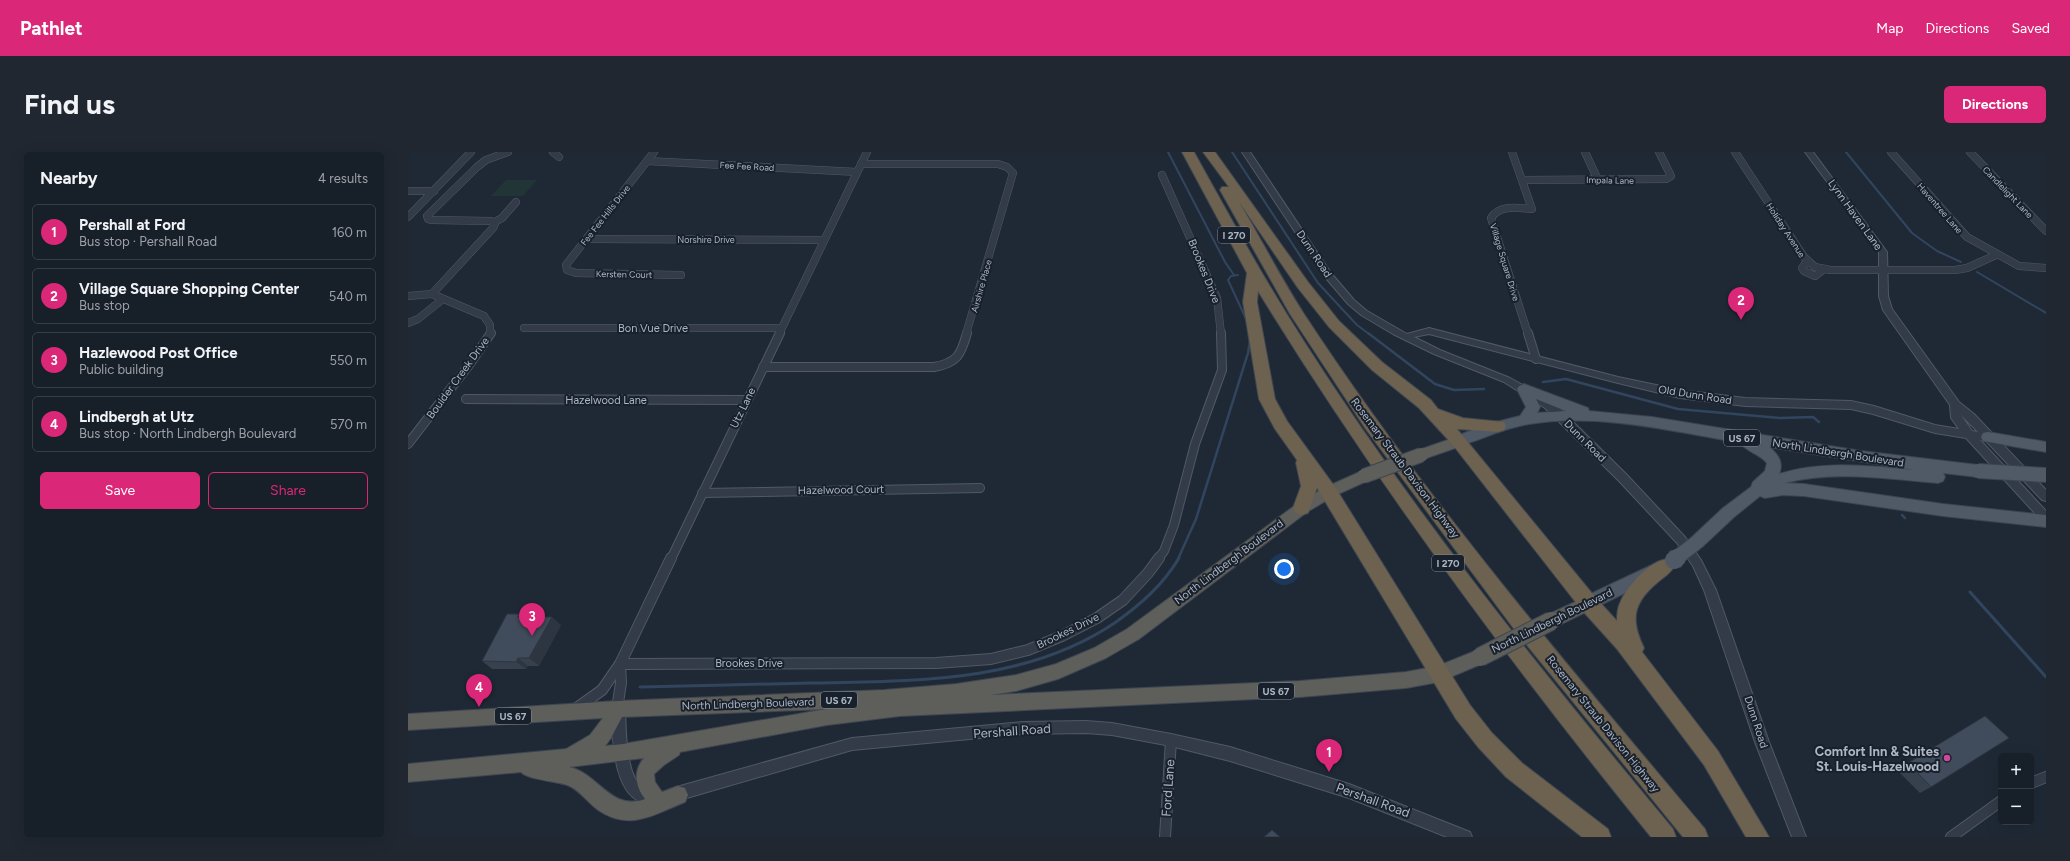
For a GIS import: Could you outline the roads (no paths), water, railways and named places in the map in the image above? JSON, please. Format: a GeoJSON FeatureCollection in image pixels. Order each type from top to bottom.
{"type":"FeatureCollection","features":[{"type":"Feature","properties":{"kind":"highway","name":"Rosemary Straub Davison Highway"},"geometry":{"type":"LineString","coordinates":[[1188,152],[1254,273],[1337,404],[1393,487],[1459,578],[1574,727],[1665,837]]}},
{"type":"Feature","properties":{"kind":"highway","name":"Rosemary Straub Davison Highway"},"geometry":{"type":"LineString","coordinates":[[1205,152],[1294,309],[1371,424],[1524,627],[1697,837]]}},
{"type":"Feature","properties":{"kind":"highway"},"geometry":{"type":"LineString","coordinates":[[1209,152],[1303,285],[1334,324],[1378,366],[1428,408],[1441,421],[1459,441],[1588,603],[1624,643],[1711,758],[1758,837]]}},
{"type":"Feature","properties":{"kind":"highway"},"geometry":{"type":"LineString","coordinates":[[1254,273],[1250,302],[1267,400],[1281,425],[1328,492],[1463,712],[1485,740],[1514,770],[1600,837]]}},
{"type":"Feature","properties":{"kind":"highway"},"geometry":{"type":"LineString","coordinates":[[1428,408],[1461,424],[1498,426]]}},
{"type":"Feature","properties":{"kind":"highway"},"geometry":{"type":"LineString","coordinates":[[1441,421],[1460,429],[1498,426]]}},
{"type":"Feature","properties":{"kind":"highway","name":"North Lindbergh Boulevard"},"geometry":{"type":"LineString","coordinates":[[408,722],[618,709],[924,695],[1016,683],[1058,671],[1100,653],[1133,634],[1302,508],[1328,492],[1364,476],[1459,441]]}},
{"type":"Feature","properties":{"kind":"highway"},"geometry":{"type":"LineString","coordinates":[[1298,448],[1310,482],[1302,508]]}},
{"type":"Feature","properties":{"kind":"highway"},"geometry":{"type":"LineString","coordinates":[[1669,702],[1632,645],[1626,631],[1625,618],[1626,606],[1633,594],[1670,562]]}},
{"type":"Feature","properties":{"kind":"highway","name":"North Lindbergh Boulevard"},"geometry":{"type":"LineString","coordinates":[[408,773],[623,754],[827,717],[900,708],[1064,698],[1186,695],[1300,689],[1406,680],[1439,674],[1480,657],[1588,603]]}},
{"type":"Feature","properties":{"kind":"highway"},"geometry":{"type":"LineString","coordinates":[[560,760],[586,749],[600,740],[618,709]]}},
{"type":"Feature","properties":{"kind":"highway"},"geometry":{"type":"LineString","coordinates":[[655,797],[645,783],[644,774],[647,766],[679,744]]}},
{"type":"Feature","properties":{"kind":"highway"},"geometry":{"type":"LineString","coordinates":[[513,764],[573,777],[606,804],[627,812],[641,810],[678,794]]}},
{"type":"Feature","properties":{"kind":"main road"},"geometry":{"type":"LineString","coordinates":[[1524,389],[1594,416]]}},
{"type":"Feature","properties":{"kind":"main road"},"geometry":{"type":"LineString","coordinates":[[1524,389],[1533,407],[1529,416],[1524,420]]}},
{"type":"Feature","properties":{"kind":"main road","name":"North Lindbergh Boulevard"},"geometry":{"type":"LineString","coordinates":[[1459,441],[1498,426],[1524,420],[1561,416],[1594,416],[1646,421],[1923,466],[2046,484]]}},
{"type":"Feature","properties":{"kind":"main road"},"geometry":{"type":"LineString","coordinates":[[1727,435],[1764,451],[1772,459],[1774,467],[1772,473],[1745,498]]}},
{"type":"Feature","properties":{"kind":"main road"},"geometry":{"type":"LineString","coordinates":[[1988,437],[2046,447]]}},
{"type":"Feature","properties":{"kind":"main road","name":"North Lindbergh Boulevard"},"geometry":{"type":"LineString","coordinates":[[1588,603],[1670,562],[1696,543],[1745,498],[1764,486],[1811,472],[1842,471],[1982,475],[2046,475]]}},
{"type":"Feature","properties":{"kind":"main road"},"geometry":{"type":"LineString","coordinates":[[1745,498],[1764,492],[1783,489],[1804,490],[1943,510],[2046,521]]}},
{"type":"Feature","properties":{"kind":"street"},"geometry":{"type":"LineString","coordinates":[[408,217],[471,152]]}},
{"type":"Feature","properties":{"kind":"street"},"geometry":{"type":"LineString","coordinates":[[493,223],[491,221],[432,220],[428,219],[427,216],[477,167],[497,154],[508,152]]}},
{"type":"Feature","properties":{"kind":"street"},"geometry":{"type":"LineString","coordinates":[[553,152],[559,157]]}},
{"type":"Feature","properties":{"kind":"street"},"geometry":{"type":"LineString","coordinates":[[647,161],[654,152]]}},
{"type":"Feature","properties":{"kind":"street","name":"Utz Lane"},"geometry":{"type":"LineString","coordinates":[[571,712],[602,690],[620,664],[746,400],[763,368],[867,152]]}},
{"type":"Feature","properties":{"kind":"street","name":"Dunn Road"},"geometry":{"type":"LineString","coordinates":[[1246,152],[1334,284],[1364,313],[1408,338],[1437,352],[1524,389],[1549,405],[1681,540],[1697,563],[1710,590],[1762,742],[1799,837]]}},
{"type":"Feature","properties":{"kind":"street","name":"Village Square Drive"},"geometry":{"type":"LineString","coordinates":[[1512,152],[1532,209],[1502,209],[1493,214],[1491,218],[1536,359]]}},
{"type":"Feature","properties":{"kind":"street"},"geometry":{"type":"LineString","coordinates":[[1585,152],[1598,180]]}},
{"type":"Feature","properties":{"kind":"street","name":"Impala Lane"},"geometry":{"type":"LineString","coordinates":[[1522,180],[1666,179],[1671,176],[1670,172],[1659,152]]}},
{"type":"Feature","properties":{"kind":"street","name":"Holiday Avenue"},"geometry":{"type":"LineString","coordinates":[[1735,152],[1806,261],[1802,268],[1810,275],[1815,276],[1824,270],[1883,270]]}},
{"type":"Feature","properties":{"kind":"street","name":"Lynn Haven Lane"},"geometry":{"type":"LineString","coordinates":[[1809,152],[1879,246],[1884,259],[1883,301],[1955,405],[2046,497]]}},
{"type":"Feature","properties":{"kind":"street","name":"Haventree Lane"},"geometry":{"type":"LineString","coordinates":[[1891,152],[1961,233],[1996,255],[2019,266],[2046,268]]}},
{"type":"Feature","properties":{"kind":"street","name":"Candlelight Lane"},"geometry":{"type":"LineString","coordinates":[[1970,152],[2046,231]]}},
{"type":"Feature","properties":{"kind":"street","name":"Fee Fee Road"},"geometry":{"type":"LineString","coordinates":[[647,161],[859,168]]}},
{"type":"Feature","properties":{"kind":"street","name":"Fee Fee Hills Drive"},"geometry":{"type":"LineString","coordinates":[[567,270],[566,266],[647,161]]}},
{"type":"Feature","properties":{"kind":"street","name":"Airshire Place"},"geometry":{"type":"LineString","coordinates":[[763,368],[929,368],[945,365],[955,360],[961,353],[1013,173],[1007,167],[998,164],[859,168]]}},
{"type":"Feature","properties":{"kind":"street","name":"Brookes Drive"},"geometry":{"type":"LineString","coordinates":[[620,664],[936,663],[991,659],[1028,650],[1062,636],[1097,618],[1123,600],[1148,573],[1164,550],[1174,526],[1195,444],[1222,370],[1223,363],[1220,311],[1217,298],[1162,175]]}},
{"type":"Feature","properties":{"kind":"street"},"geometry":{"type":"LineString","coordinates":[[408,191],[434,191]]}},
{"type":"Feature","properties":{"kind":"street"},"geometry":{"type":"LineString","coordinates":[[493,223],[502,218],[516,202]]}},
{"type":"Feature","properties":{"kind":"street"},"geometry":{"type":"LineString","coordinates":[[408,296],[432,294],[493,228],[495,224],[493,223]]}},
{"type":"Feature","properties":{"kind":"street","name":"Norshire Drive"},"geometry":{"type":"LineString","coordinates":[[587,239],[824,240]]}},
{"type":"Feature","properties":{"kind":"street"},"geometry":{"type":"LineString","coordinates":[[1883,270],[1955,270],[1967,268],[1996,255]]}},
{"type":"Feature","properties":{"kind":"street","name":"Kersten Court"},"geometry":{"type":"LineString","coordinates":[[567,270],[576,273],[681,275]]}},
{"type":"Feature","properties":{"kind":"street","name":"Boulder Creek Drive"},"geometry":{"type":"LineString","coordinates":[[408,444],[490,336],[490,324],[484,316],[432,294]]}},
{"type":"Feature","properties":{"kind":"street"},"geometry":{"type":"LineString","coordinates":[[408,324],[418,319],[443,299]]}},
{"type":"Feature","properties":{"kind":"street"},"geometry":{"type":"LineString","coordinates":[[1382,324],[1429,331]]}},
{"type":"Feature","properties":{"kind":"street","name":"Bon Vue Drive"},"geometry":{"type":"LineString","coordinates":[[524,328],[781,328]]}},
{"type":"Feature","properties":{"kind":"street","name":"Old Dunn Road"},"geometry":{"type":"LineString","coordinates":[[1408,338],[1412,334],[1429,331],[1680,394],[1745,402],[1851,405],[1874,410],[1929,428],[1988,437]]}},
{"type":"Feature","properties":{"kind":"street"},"geometry":{"type":"LineString","coordinates":[[1437,352],[1433,347],[1431,339],[1436,336],[1444,335]]}},
{"type":"Feature","properties":{"kind":"street","name":"Hazelwood Lane"},"geometry":{"type":"LineString","coordinates":[[466,399],[746,400]]}},
{"type":"Feature","properties":{"kind":"street","name":"Lynn Haven Lane"},"geometry":{"type":"LineString","coordinates":[[1955,405],[1956,418],[1968,433],[2046,518]]}},
{"type":"Feature","properties":{"kind":"street","name":"Hazelwood Court"},"geometry":{"type":"LineString","coordinates":[[702,493],[980,488]]}},
{"type":"Feature","properties":{"kind":"street","name":"Utz Lane"},"geometry":{"type":"LineString","coordinates":[[618,709],[621,683],[620,664]]}},
{"type":"Feature","properties":{"kind":"street","name":"Pershall Road"},"geometry":{"type":"LineString","coordinates":[[618,709],[623,754],[629,781],[636,792],[644,796],[655,797],[678,794],[825,751],[882,740],[1023,728],[1086,727],[1112,729],[1171,740],[1230,754],[1315,779],[1393,807],[1465,837]]}},
{"type":"Feature","properties":{"kind":"street","name":"Ford Lane"},"geometry":{"type":"LineString","coordinates":[[1165,837],[1171,740]]}},
{"type":"Feature","properties":{"kind":"street"},"geometry":{"type":"LineString","coordinates":[[2034,782],[2046,777]]}},
{"type":"Feature","properties":{"kind":"street"},"geometry":{"type":"LineString","coordinates":[[1951,837],[1998,803]]}},
{"type":"Feature","properties":{"kind":"waterway"},"geometry":{"type":"LineString","coordinates":[[1168,152],[1225,262],[1234,275]]}},
{"type":"Feature","properties":{"kind":"waterway"},"geometry":{"type":"LineString","coordinates":[[1232,152],[1318,283],[1357,325],[1369,334]]}},
{"type":"Feature","properties":{"kind":"waterway"},"geometry":{"type":"LineString","coordinates":[[1846,152],[1912,233],[1937,251],[1961,262]]}},
{"type":"Feature","properties":{"kind":"waterway"},"geometry":{"type":"LineString","coordinates":[[1977,272],[2046,313]]}},
{"type":"Feature","properties":{"kind":"waterway"},"geometry":{"type":"LineString","coordinates":[[1238,275],[1231,276],[1228,280],[1247,321]]}},
{"type":"Feature","properties":{"kind":"waterway"},"geometry":{"type":"LineString","coordinates":[[1368,333],[1435,384],[1454,390],[1484,389]]}},
{"type":"Feature","properties":{"kind":"waterway"},"geometry":{"type":"LineString","coordinates":[[1178,559],[1196,519],[1248,353],[1250,341]]}},
{"type":"Feature","properties":{"kind":"waterway"},"geometry":{"type":"LineString","coordinates":[[1543,382],[1566,379],[1678,409],[1780,418],[1813,417],[1819,422]]}},
{"type":"Feature","properties":{"kind":"waterway"},"geometry":{"type":"LineString","coordinates":[[1902,515],[1905,518]]}},
{"type":"Feature","properties":{"kind":"waterway"},"geometry":{"type":"LineString","coordinates":[[640,687],[930,679],[970,675],[1008,668],[1046,657],[1082,642],[1116,622],[1159,585],[1179,558]]}},
{"type":"Feature","properties":{"kind":"waterway"},"geometry":{"type":"LineString","coordinates":[[1970,592],[2046,677]]}},
{"type":"Feature","properties":{"kind":"place","name":"Village Square Shopping Center"},"geometry":{"type":"Point","coordinates":[1741,320]}},
{"type":"Feature","properties":{"kind":"place","name":"Hazlewood Post Office"},"geometry":{"type":"Point","coordinates":[532,636]}},
{"type":"Feature","properties":{"kind":"place","name":"Lindbergh at Utz"},"geometry":{"type":"Point","coordinates":[479,707]}},
{"type":"Feature","properties":{"kind":"place","name":"Comfort Inn & Suites St. Louis-Hazelwood"},"geometry":{"type":"Point","coordinates":[1947,758]}},
{"type":"Feature","properties":{"kind":"place","name":"Pershall at Ford"},"geometry":{"type":"Point","coordinates":[1329,772]}}]}
